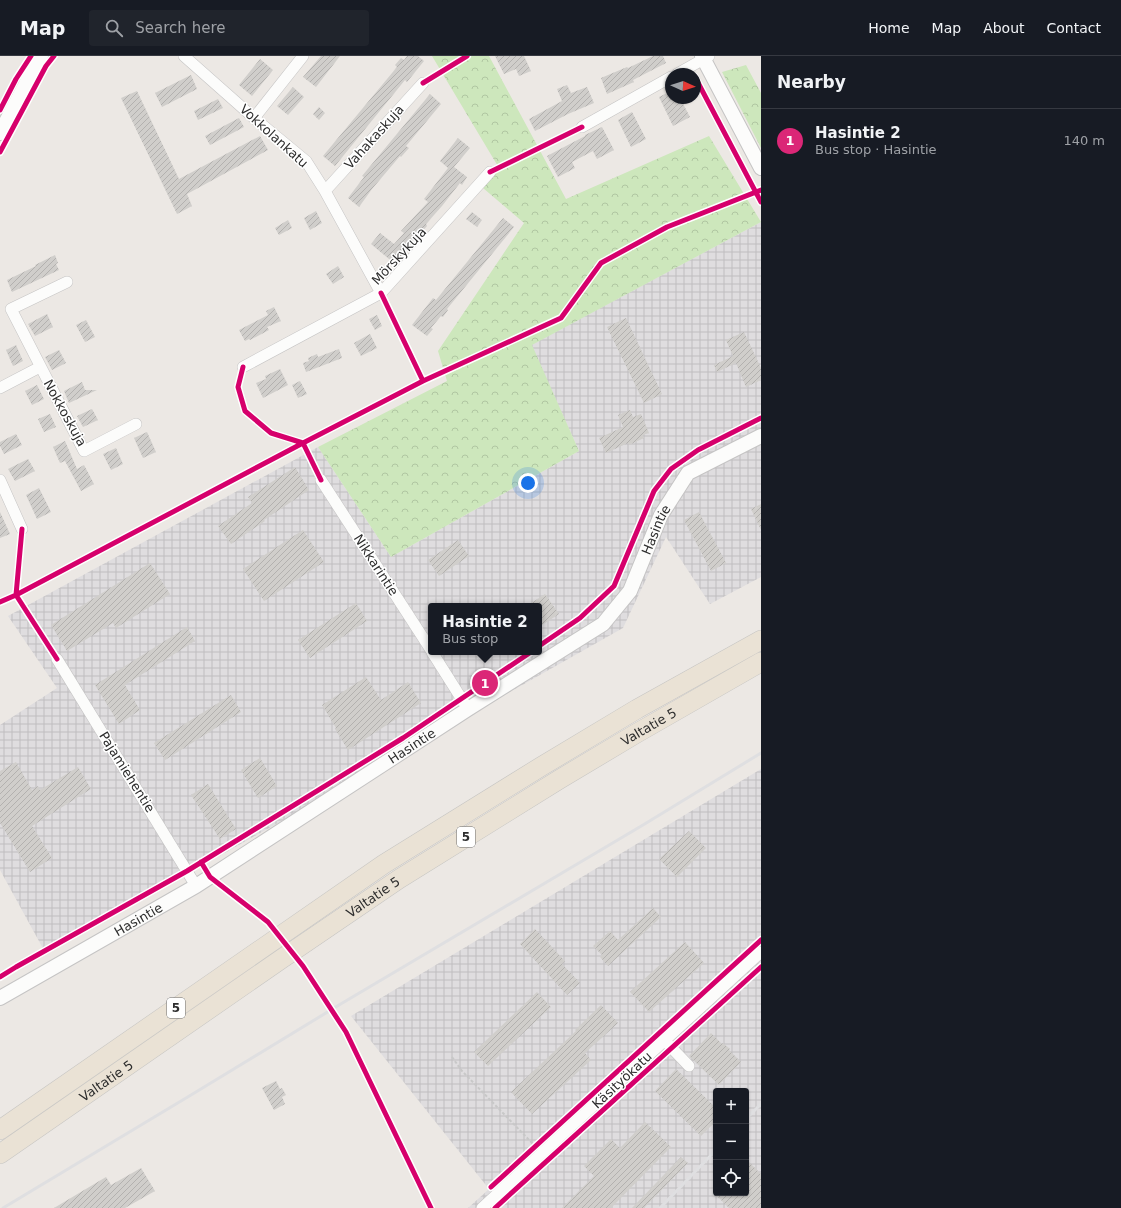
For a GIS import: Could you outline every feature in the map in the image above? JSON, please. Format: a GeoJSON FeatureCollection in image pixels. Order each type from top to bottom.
{"type":"FeatureCollection","features":[{"type":"Feature","properties":{"kind":"highway","name":"Valtatie 5"},"geometry":{"type":"LineString","coordinates":[[0,1130],[384,864],[637,709],[761,640]]}},
{"type":"Feature","properties":{"kind":"highway","name":"Valtatie 5"},"geometry":{"type":"LineString","coordinates":[[0,1154],[399,879],[560,778],[761,662]]}},
{"type":"Feature","properties":{"kind":"street"},"geometry":{"type":"LineString","coordinates":[[0,133],[41,56]]}},
{"type":"Feature","properties":{"kind":"street","name":"Vokkolankatu"},"geometry":{"type":"LineString","coordinates":[[184,56],[254,118],[306,161],[325,191],[381,293]]}},
{"type":"Feature","properties":{"kind":"street"},"geometry":{"type":"LineString","coordinates":[[254,118],[303,56]]}},
{"type":"Feature","properties":{"kind":"street"},"geometry":{"type":"LineString","coordinates":[[687,68],[705,57],[761,168]]}},
{"type":"Feature","properties":{"kind":"street"},"geometry":{"type":"LineString","coordinates":[[582,127],[665,80]]}},
{"type":"Feature","properties":{"kind":"street","name":"Vahakaskuja"},"geometry":{"type":"LineString","coordinates":[[325,191],[423,83]]}},
{"type":"Feature","properties":{"kind":"street","name":"Mörskykuja"},"geometry":{"type":"LineString","coordinates":[[243,367],[381,293],[490,172]]}},
{"type":"Feature","properties":{"kind":"street","name":"Nokkoskuja"},"geometry":{"type":"LineString","coordinates":[[67,282],[11,309],[84,451],[136,424]]}},
{"type":"Feature","properties":{"kind":"street","name":"Nokkoskuja"},"geometry":{"type":"LineString","coordinates":[[0,388],[40,367]]}},
{"type":"Feature","properties":{"kind":"street","name":"Hasintie"},"geometry":{"type":"LineString","coordinates":[[0,998],[196,886],[468,709],[603,624],[630,591],[661,515],[688,473],[761,436]]}},
{"type":"Feature","properties":{"kind":"street"},"geometry":{"type":"LineString","coordinates":[[0,480],[3,492],[22,529]]}},
{"type":"Feature","properties":{"kind":"street","name":"Nikkarintie"},"geometry":{"type":"LineString","coordinates":[[321,480],[428,645]]}},
{"type":"Feature","properties":{"kind":"street","name":"Nikkarintie"},"geometry":{"type":"LineString","coordinates":[[434,655],[468,709]]}},
{"type":"Feature","properties":{"kind":"street","name":"Pajamiehentie"},"geometry":{"type":"LineString","coordinates":[[57,659],[196,886]]}},
{"type":"Feature","properties":{"kind":"street","name":"Käsityökatu"},"geometry":{"type":"LineString","coordinates":[[482,1208],[539,1147],[665,1041],[761,952]]}},
{"type":"Feature","properties":{"kind":"street"},"geometry":{"type":"LineString","coordinates":[[665,1041],[689,1066]]}},
{"type":"Feature","properties":{"kind":"path"},"geometry":{"type":"LineString","coordinates":[[452,1057],[462,1071],[539,1147],[530,1151]]}},
{"type":"Feature","properties":{"kind":"shaded area"},"geometry":{"type":"Polygon","coordinates":[[[761,222],[761,577],[710,604],[666,537],[623,628],[46,954],[0,870],[0,725],[57,688],[8,616],[318,447],[391,557],[579,451],[531,345],[761,222]]]}},
{"type":"Feature","properties":{"kind":"shaded area"},"geometry":{"type":"Polygon","coordinates":[[[761,769],[761,1208],[468,1208],[489,1189],[351,1016],[761,769]]]}},
{"type":"Feature","properties":{"kind":"green space"},"geometry":{"type":"Polygon","coordinates":[[[432,56],[489,56],[566,199],[709,136],[761,222],[532,345],[579,451],[391,557],[318,447],[447,381],[438,351],[524,223],[483,188],[499,168],[432,56]]]}},
{"type":"Feature","properties":{"kind":"green space"},"geometry":{"type":"Polygon","coordinates":[[[746,65],[761,93],[761,148],[722,72],[746,65]]]}},
{"type":"Feature","properties":{"kind":"building"},"geometry":{"type":"Polygon","coordinates":[[[321,56],[340,56],[316,87],[303,77],[321,56]]]}},
{"type":"Feature","properties":{"kind":"building"},"geometry":{"type":"Polygon","coordinates":[[[407,56],[418,56],[424,61],[407,82],[405,80],[335,166],[323,156],[397,67],[395,65],[401,58],[404,60],[407,56]]]}},
{"type":"Feature","properties":{"kind":"building"},"geometry":{"type":"Polygon","coordinates":[[[495,56],[524,56],[531,71],[519,76],[516,69],[504,74],[495,56]]]}},
{"type":"Feature","properties":{"kind":"building"},"geometry":{"type":"Polygon","coordinates":[[[653,56],[663,56],[666,63],[633,80],[634,82],[607,94],[601,78],[627,67],[628,68],[653,56]]]}},
{"type":"Feature","properties":{"kind":"building"},"geometry":{"type":"Polygon","coordinates":[[[260,59],[273,70],[252,96],[239,85],[260,59]]]}},
{"type":"Feature","properties":{"kind":"building"},"geometry":{"type":"Polygon","coordinates":[[[191,75],[197,89],[162,107],[155,93],[191,75]]]}},
{"type":"Feature","properties":{"kind":"building"},"geometry":{"type":"Polygon","coordinates":[[[567,85],[571,93],[587,87],[594,103],[568,114],[535,131],[529,119],[562,101],[557,89],[567,85]]]}},
{"type":"Feature","properties":{"kind":"building"},"geometry":{"type":"Polygon","coordinates":[[[293,87],[304,97],[288,115],[277,106],[293,87]]]}},
{"type":"Feature","properties":{"kind":"building"},"geometry":{"type":"Polygon","coordinates":[[[137,91],[179,179],[260,136],[268,150],[187,194],[192,206],[177,214],[121,98],[137,91]]]}},
{"type":"Feature","properties":{"kind":"building"},"geometry":{"type":"Polygon","coordinates":[[[430,94],[441,104],[406,146],[409,148],[401,157],[400,156],[372,189],[359,207],[348,198],[364,177],[362,176],[430,94]]]}},
{"type":"Feature","properties":{"kind":"building"},"geometry":{"type":"Polygon","coordinates":[[[665,94],[665,104],[683,104],[690,117],[673,126],[659,97],[665,94]]]}},
{"type":"Feature","properties":{"kind":"building"},"geometry":{"type":"Polygon","coordinates":[[[218,99],[223,108],[198,120],[194,111],[218,99]]]}},
{"type":"Feature","properties":{"kind":"building"},"geometry":{"type":"Polygon","coordinates":[[[319,107],[325,113],[319,120],[313,114],[319,107]]]}},
{"type":"Feature","properties":{"kind":"building"},"geometry":{"type":"Polygon","coordinates":[[[632,112],[646,139],[631,147],[618,120],[632,112]]]}},
{"type":"Feature","properties":{"kind":"building"},"geometry":{"type":"Polygon","coordinates":[[[239,118],[244,127],[210,145],[205,136],[239,118]]]}},
{"type":"Feature","properties":{"kind":"building"},"geometry":{"type":"Polygon","coordinates":[[[602,127],[614,150],[597,159],[593,151],[572,162],[575,168],[558,177],[547,156],[602,127]]]}},
{"type":"Feature","properties":{"kind":"building"},"geometry":{"type":"Polygon","coordinates":[[[458,138],[470,148],[454,167],[467,177],[462,185],[460,183],[426,224],[427,226],[395,264],[371,244],[380,233],[394,244],[404,233],[401,231],[428,202],[424,199],[448,168],[440,161],[458,138]]]}},
{"type":"Feature","properties":{"kind":"building"},"geometry":{"type":"Polygon","coordinates":[[[316,211],[322,223],[310,230],[304,218],[316,211]]]}},
{"type":"Feature","properties":{"kind":"building"},"geometry":{"type":"Polygon","coordinates":[[[472,212],[482,220],[477,227],[466,219],[472,212]]]}},
{"type":"Feature","properties":{"kind":"building"},"geometry":{"type":"Polygon","coordinates":[[[503,218],[514,227],[447,309],[448,310],[443,317],[441,316],[431,328],[433,329],[427,336],[412,325],[433,298],[436,300],[503,218]]]}},
{"type":"Feature","properties":{"kind":"building"},"geometry":{"type":"Polygon","coordinates":[[[288,220],[292,228],[279,235],[275,228],[288,220]]]}},
{"type":"Feature","properties":{"kind":"building"},"geometry":{"type":"Polygon","coordinates":[[[55,255],[58,263],[56,264],[59,270],[12,292],[7,280],[55,255]]]}},
{"type":"Feature","properties":{"kind":"building"},"geometry":{"type":"Polygon","coordinates":[[[338,266],[344,277],[333,284],[326,274],[338,266]]]}},
{"type":"Feature","properties":{"kind":"building"},"geometry":{"type":"Polygon","coordinates":[[[274,307],[281,321],[267,327],[269,330],[245,341],[239,330],[268,315],[266,311],[274,307]]]}},
{"type":"Feature","properties":{"kind":"building"},"geometry":{"type":"Polygon","coordinates":[[[47,314],[53,327],[35,336],[28,324],[47,314]]]}},
{"type":"Feature","properties":{"kind":"building"},"geometry":{"type":"Polygon","coordinates":[[[377,315],[382,326],[375,330],[369,319],[377,315]]]}},
{"type":"Feature","properties":{"kind":"building"},"geometry":{"type":"Polygon","coordinates":[[[626,318],[662,394],[644,403],[607,327],[626,318]]]}},
{"type":"Feature","properties":{"kind":"building"},"geometry":{"type":"Polygon","coordinates":[[[86,320],[95,337],[85,342],[76,325],[86,320]]]}},
{"type":"Feature","properties":{"kind":"building"},"geometry":{"type":"Polygon","coordinates":[[[744,332],[761,368],[761,380],[746,387],[736,363],[717,372],[714,365],[733,356],[726,340],[744,332]]]}},
{"type":"Feature","properties":{"kind":"building"},"geometry":{"type":"Polygon","coordinates":[[[370,334],[377,348],[361,356],[354,343],[370,334]]]}},
{"type":"Feature","properties":{"kind":"building"},"geometry":{"type":"Polygon","coordinates":[[[16,345],[23,361],[13,366],[6,350],[16,345]]]}},
{"type":"Feature","properties":{"kind":"building"},"geometry":{"type":"Polygon","coordinates":[[[339,349],[342,358],[306,372],[303,363],[309,361],[308,358],[317,354],[318,357],[339,349]]]}},
{"type":"Feature","properties":{"kind":"building"},"geometry":{"type":"Polygon","coordinates":[[[59,350],[66,363],[52,370],[45,357],[59,350]]]}},
{"type":"Feature","properties":{"kind":"building"},"geometry":{"type":"Polygon","coordinates":[[[280,369],[288,385],[263,398],[256,383],[266,379],[265,376],[280,369]]]}},
{"type":"Feature","properties":{"kind":"building"},"geometry":{"type":"Polygon","coordinates":[[[300,381],[307,394],[298,398],[292,385],[300,381]]]}},
{"type":"Feature","properties":{"kind":"building"},"geometry":{"type":"Polygon","coordinates":[[[82,382],[85,390],[97,390],[69,403],[64,391],[82,382]]]}},
{"type":"Feature","properties":{"kind":"building"},"geometry":{"type":"Polygon","coordinates":[[[37,385],[44,399],[32,405],[25,391],[37,385]]]}},
{"type":"Feature","properties":{"kind":"building"},"geometry":{"type":"Polygon","coordinates":[[[92,409],[98,420],[83,427],[77,416],[92,409]]]}},
{"type":"Feature","properties":{"kind":"building"},"geometry":{"type":"Polygon","coordinates":[[[630,410],[633,417],[641,414],[649,433],[643,435],[644,438],[629,445],[628,443],[606,453],[599,438],[623,427],[618,415],[630,410]]]}},
{"type":"Feature","properties":{"kind":"building"},"geometry":{"type":"Polygon","coordinates":[[[50,414],[56,427],[44,432],[38,419],[50,414]]]}},
{"type":"Feature","properties":{"kind":"building"},"geometry":{"type":"Polygon","coordinates":[[[147,432],[156,452],[143,458],[134,438],[147,432]]]}},
{"type":"Feature","properties":{"kind":"building"},"geometry":{"type":"Polygon","coordinates":[[[16,434],[22,445],[4,454],[0,446],[0,442],[16,434]]]}},
{"type":"Feature","properties":{"kind":"building"},"geometry":{"type":"Polygon","coordinates":[[[65,441],[77,469],[84,465],[94,484],[81,491],[65,461],[60,463],[53,447],[65,441]]]}},
{"type":"Feature","properties":{"kind":"building"},"geometry":{"type":"Polygon","coordinates":[[[116,448],[123,464],[111,470],[103,454],[116,448]]]}},
{"type":"Feature","properties":{"kind":"building"},"geometry":{"type":"Polygon","coordinates":[[[28,459],[35,471],[15,481],[8,469],[28,459]]]}},
{"type":"Feature","properties":{"kind":"building"},"geometry":{"type":"Polygon","coordinates":[[[295,467],[309,490],[231,544],[218,526],[252,503],[248,497],[295,467]]]}},
{"type":"Feature","properties":{"kind":"building"},"geometry":{"type":"Polygon","coordinates":[[[39,488],[51,512],[37,519],[26,495],[39,488]]]}},
{"type":"Feature","properties":{"kind":"building"},"geometry":{"type":"Polygon","coordinates":[[[761,504],[761,530],[751,509],[761,504]]]}},
{"type":"Feature","properties":{"kind":"building"},"geometry":{"type":"Polygon","coordinates":[[[0,512],[10,534],[0,538],[0,512]]]}},
{"type":"Feature","properties":{"kind":"building"},"geometry":{"type":"Polygon","coordinates":[[[699,512],[726,563],[711,571],[684,520],[699,512]]]}},
{"type":"Feature","properties":{"kind":"building"},"geometry":{"type":"Polygon","coordinates":[[[303,530],[324,562],[264,601],[243,569],[303,530]]]}},
{"type":"Feature","properties":{"kind":"building"},"geometry":{"type":"Polygon","coordinates":[[[458,540],[469,556],[439,576],[428,560],[458,540]]]}},
{"type":"Feature","properties":{"kind":"building"},"geometry":{"type":"Polygon","coordinates":[[[150,563],[170,594],[116,628],[113,623],[67,651],[51,625],[150,563]]]}},
{"type":"Feature","properties":{"kind":"building"},"geometry":{"type":"Polygon","coordinates":[[[545,594],[559,614],[542,625],[542,603],[532,603],[545,594]]]}},
{"type":"Feature","properties":{"kind":"building"},"geometry":{"type":"Polygon","coordinates":[[[356,603],[367,621],[310,658],[298,640],[356,603]]]}},
{"type":"Feature","properties":{"kind":"building"},"geometry":{"type":"Polygon","coordinates":[[[187,627],[195,641],[125,685],[140,710],[119,724],[95,685],[187,627]]]}},
{"type":"Feature","properties":{"kind":"building"},"geometry":{"type":"Polygon","coordinates":[[[366,677],[381,700],[408,682],[421,703],[348,750],[322,705],[366,677]]]}},
{"type":"Feature","properties":{"kind":"building"},"geometry":{"type":"Polygon","coordinates":[[[231,695],[241,712],[165,760],[154,743],[231,695]]]}},
{"type":"Feature","properties":{"kind":"building"},"geometry":{"type":"Polygon","coordinates":[[[260,758],[277,786],[258,798],[241,770],[260,758]]]}},
{"type":"Feature","properties":{"kind":"building"},"geometry":{"type":"Polygon","coordinates":[[[16,762],[32,790],[38,786],[40,790],[78,767],[91,789],[32,826],[52,858],[30,872],[0,823],[0,771],[16,762]]]}},
{"type":"Feature","properties":{"kind":"building"},"geometry":{"type":"Polygon","coordinates":[[[208,784],[236,829],[220,839],[191,795],[208,784]]]}},
{"type":"Feature","properties":{"kind":"building"},"geometry":{"type":"Polygon","coordinates":[[[689,831],[706,848],[677,877],[659,859],[689,831]]]}},
{"type":"Feature","properties":{"kind":"building"},"geometry":{"type":"Polygon","coordinates":[[[653,908],[661,917],[608,966],[600,957],[602,955],[593,946],[610,931],[618,940],[653,908]]]}},
{"type":"Feature","properties":{"kind":"building"},"geometry":{"type":"Polygon","coordinates":[[[535,929],[565,961],[562,964],[580,983],[567,995],[520,944],[535,929]]]}},
{"type":"Feature","properties":{"kind":"building"},"geometry":{"type":"Polygon","coordinates":[[[685,942],[704,963],[649,1012],[630,992],[685,942]]]}},
{"type":"Feature","properties":{"kind":"building"},"geometry":{"type":"Polygon","coordinates":[[[537,992],[551,1007],[488,1066],[474,1052],[537,992]]]}},
{"type":"Feature","properties":{"kind":"building"},"geometry":{"type":"Polygon","coordinates":[[[601,1005],[618,1023],[585,1053],[591,1060],[532,1114],[511,1092],[576,1031],[575,1030],[601,1005]]]}},
{"type":"Feature","properties":{"kind":"building"},"geometry":{"type":"Polygon","coordinates":[[[711,1033],[722,1044],[723,1043],[730,1049],[729,1050],[741,1062],[719,1085],[689,1056],[711,1033]]]}},
{"type":"Feature","properties":{"kind":"building"},"geometry":{"type":"Polygon","coordinates":[[[676,1069],[713,1105],[713,1124],[701,1136],[655,1091],[676,1069]]]}},
{"type":"Feature","properties":{"kind":"building"},"geometry":{"type":"Polygon","coordinates":[[[276,1081],[280,1089],[282,1088],[286,1095],[282,1097],[285,1104],[274,1110],[262,1088],[276,1081]]]}},
{"type":"Feature","properties":{"kind":"building"},"geometry":{"type":"Polygon","coordinates":[[[645,1122],[671,1147],[611,1208],[562,1208],[594,1176],[584,1166],[611,1139],[620,1148],[645,1122]]]}},
{"type":"Feature","properties":{"kind":"building"},"geometry":{"type":"Polygon","coordinates":[[[681,1157],[688,1163],[644,1208],[632,1208],[681,1157]]]}},
{"type":"Feature","properties":{"kind":"building"},"geometry":{"type":"Polygon","coordinates":[[[749,1162],[761,1174],[761,1208],[729,1208],[717,1196],[749,1196],[749,1162]]]}},
{"type":"Feature","properties":{"kind":"building"},"geometry":{"type":"Polygon","coordinates":[[[141,1168],[155,1191],[125,1208],[54,1208],[106,1177],[111,1185],[141,1168]]]}},
{"type":"Feature","properties":{"kind":"railway"},"geometry":{"type":"LineString","coordinates":[[3,1208],[761,753]]}},
{"type":"Feature","properties":{"kind":"railway"},"geometry":{"type":"LineString","coordinates":[[749,1116],[761,1104]]}},
{"type":"Feature","properties":{"kind":"railway"},"geometry":{"type":"LineString","coordinates":[[660,1208],[713,1153]]}},
{"type":"Feature","properties":{"kind":"cycle path"},"geometry":{"type":"LineString","coordinates":[[0,110],[16,79],[31,56]]}},
{"type":"Feature","properties":{"kind":"cycle path"},"geometry":{"type":"LineString","coordinates":[[0,152],[46,66],[54,56]]}},
{"type":"Feature","properties":{"kind":"cycle path"},"geometry":{"type":"LineString","coordinates":[[423,83],[467,56]]}},
{"type":"Feature","properties":{"kind":"cycle path"},"geometry":{"type":"LineString","coordinates":[[701,88],[761,202]]}},
{"type":"Feature","properties":{"kind":"cycle path"},"geometry":{"type":"LineString","coordinates":[[490,172],[582,127]]}},
{"type":"Feature","properties":{"kind":"cycle path"},"geometry":{"type":"LineString","coordinates":[[0,602],[16,595],[423,381],[561,318],[601,263],[667,227],[761,190]]}},
{"type":"Feature","properties":{"kind":"cycle path"},"geometry":{"type":"LineString","coordinates":[[381,293],[423,381]]}},
{"type":"Feature","properties":{"kind":"cycle path"},"geometry":{"type":"LineString","coordinates":[[243,367],[238,387],[245,411],[271,433],[303,443],[321,480]]}},
{"type":"Feature","properties":{"kind":"cycle path"},"geometry":{"type":"LineString","coordinates":[[542,644],[580,618],[614,586],[654,491],[671,469],[698,450],[761,418]]}},
{"type":"Feature","properties":{"kind":"cycle path"},"geometry":{"type":"LineString","coordinates":[[22,529],[16,595],[57,659]]}},
{"type":"Feature","properties":{"kind":"cycle path"},"geometry":{"type":"LineString","coordinates":[[0,977],[187,871],[403,738],[527,655]]}},
{"type":"Feature","properties":{"kind":"cycle path"},"geometry":{"type":"LineString","coordinates":[[201,862],[210,877],[268,922],[303,966],[346,1032],[431,1208]]}},
{"type":"Feature","properties":{"kind":"cycle path"},"geometry":{"type":"LineString","coordinates":[[491,1187],[761,940]]}},
{"type":"Feature","properties":{"kind":"cycle path"},"geometry":{"type":"LineString","coordinates":[[495,1208],[761,967]]}},
{"type":"Feature","properties":{"kind":"place","name":"Hasintie 2"},"geometry":{"type":"Point","coordinates":[485,683]}}]}
